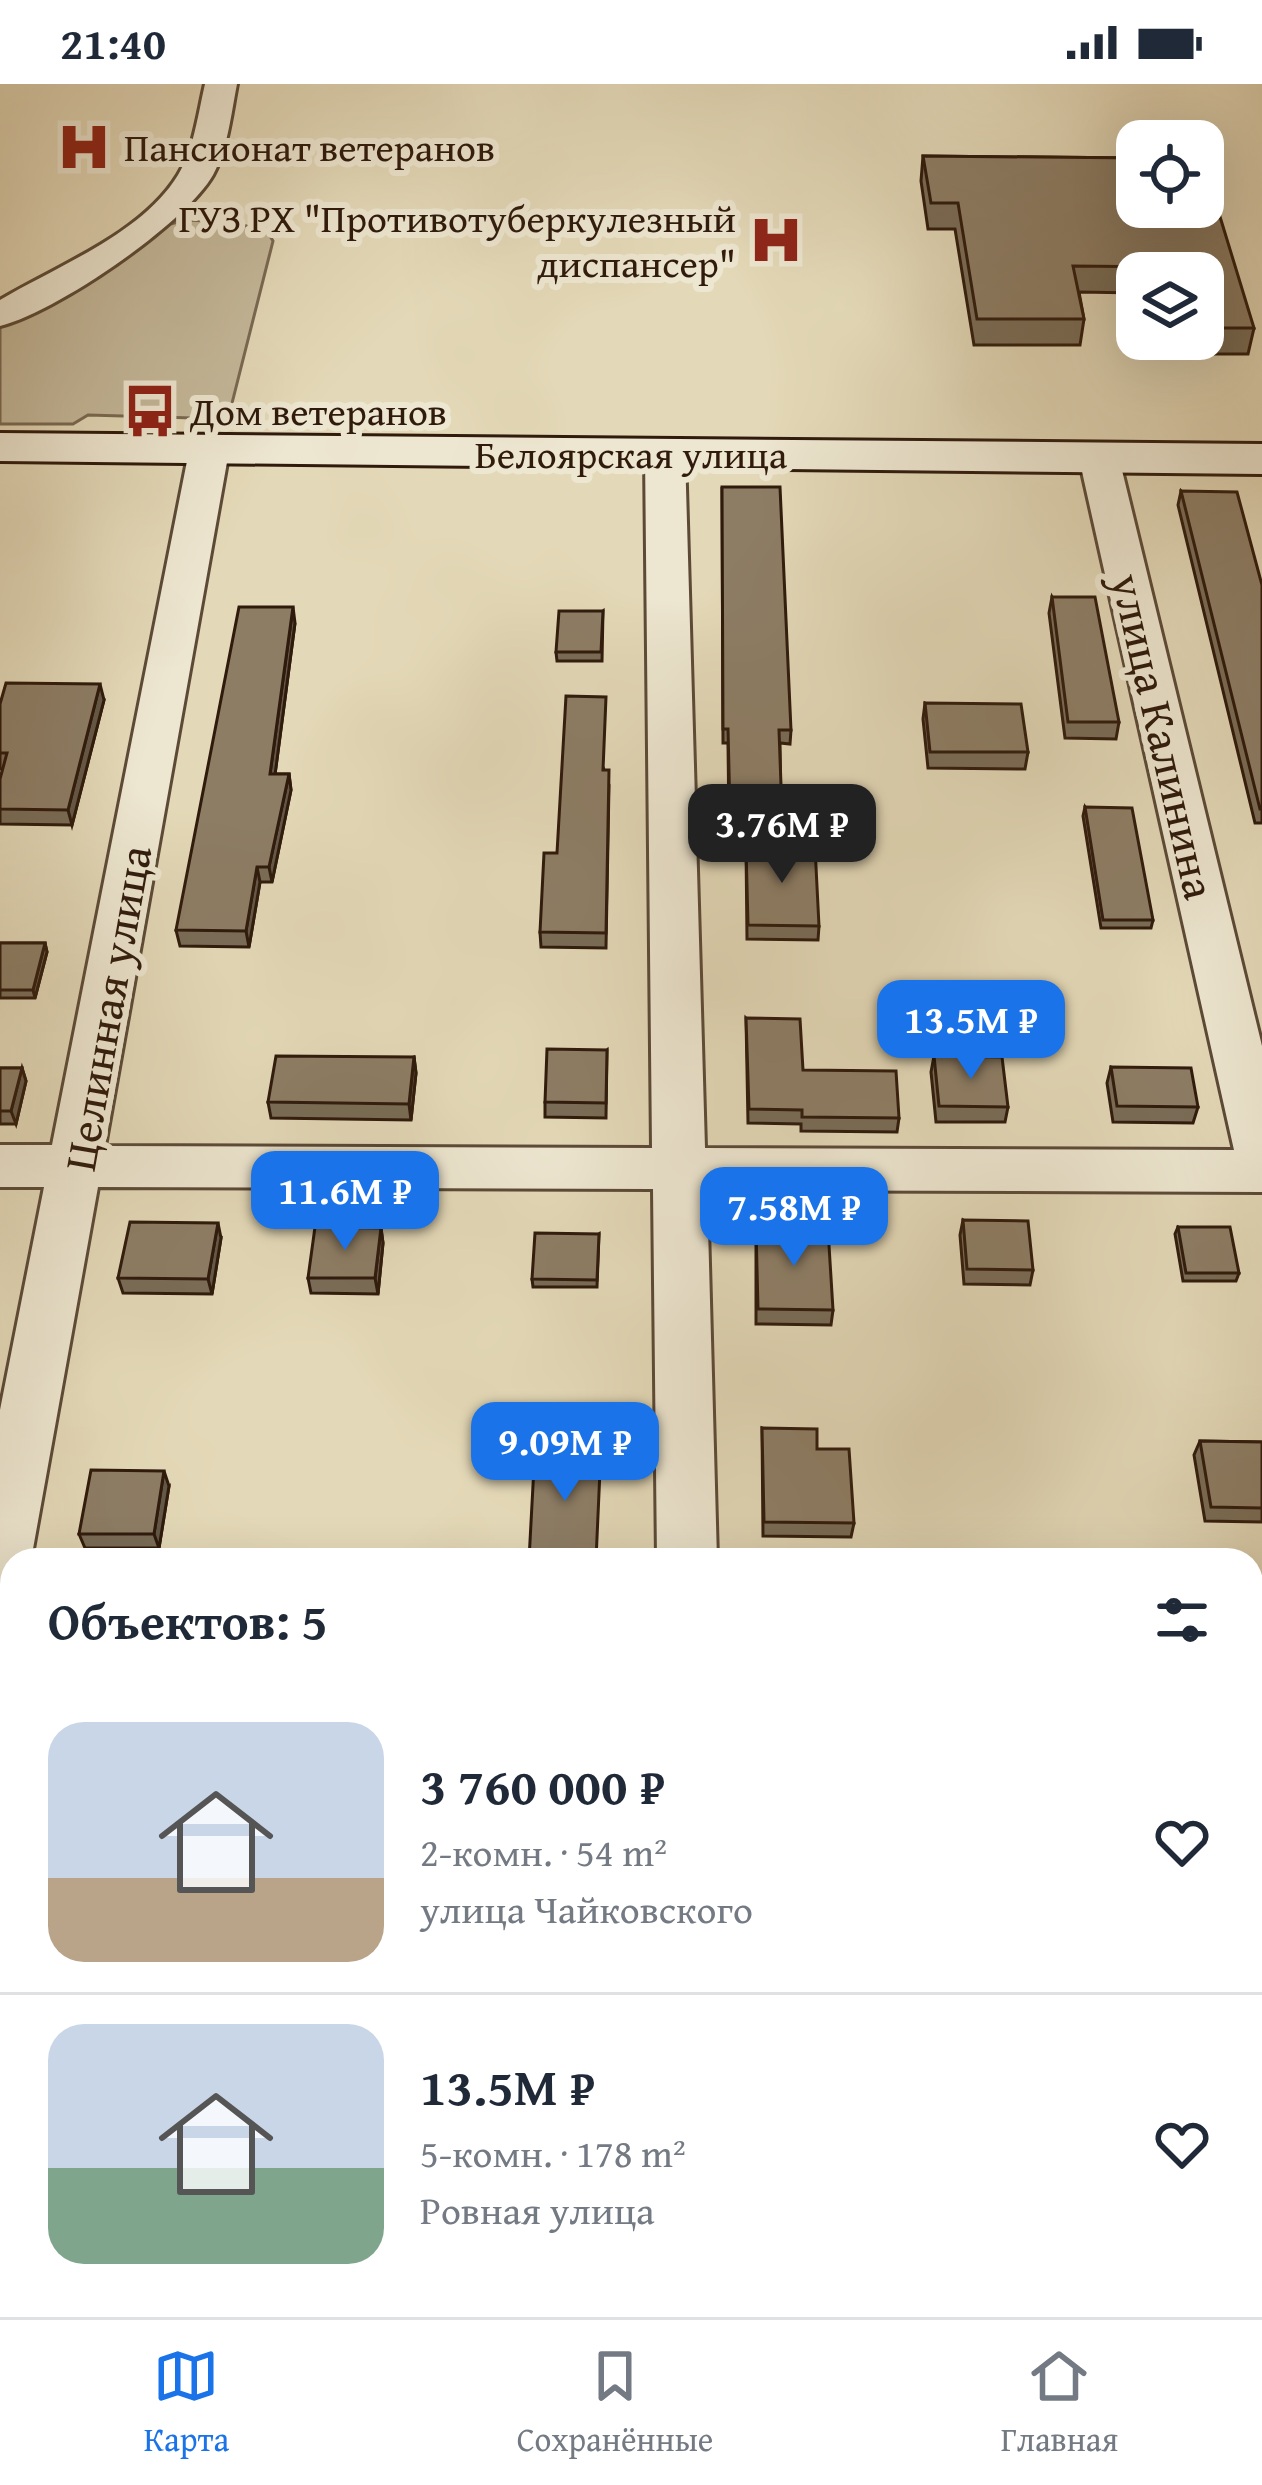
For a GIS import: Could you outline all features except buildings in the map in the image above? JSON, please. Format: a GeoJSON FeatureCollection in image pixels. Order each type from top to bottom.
{"type":"FeatureCollection","features":[{"type":"Feature","properties":{"kind":"street"},"geometry":{"type":"LineString","coordinates":[[0,315],[155,218],[183,194],[198,170],[221,84]]}},
{"type":"Feature","properties":{"kind":"street","name":"Белоярская улица"},"geometry":{"type":"LineString","coordinates":[[0,447],[1262,459]]}},
{"type":"Feature","properties":{"kind":"street","name":"Целинная улица"},"geometry":{"type":"LineString","coordinates":[[3,1548],[79,1166],[209,451]]}},
{"type":"Feature","properties":{"kind":"street"},"geometry":{"type":"LineString","coordinates":[[664,453],[688,1548]]}},
{"type":"Feature","properties":{"kind":"street","name":"улица Калинина"},"geometry":{"type":"LineString","coordinates":[[1099,458],[1262,1155]]}},
{"type":"Feature","properties":{"kind":"street"},"geometry":{"type":"LineString","coordinates":[[0,1166],[1262,1171]]}},
{"type":"Feature","properties":{"kind":"shaded area"},"geometry":{"type":"Polygon","coordinates":[[[186,220],[234,222],[268,233],[273,241],[228,419],[88,415],[73,424],[0,424],[0,323],[151,229],[186,220]]]}},
{"type":"Feature","properties":{"kind":"place","name":"Пансионат ветеранов"},"geometry":{"type":"Point","coordinates":[84,147]}},
{"type":"Feature","properties":{"kind":"place","name":"ГУЗ РХ \"Противотуберкулезный диспансер\""},"geometry":{"type":"Point","coordinates":[776,240]}},
{"type":"Feature","properties":{"kind":"place","name":"Дом ветеранов"},"geometry":{"type":"Point","coordinates":[150,411]}}]}
